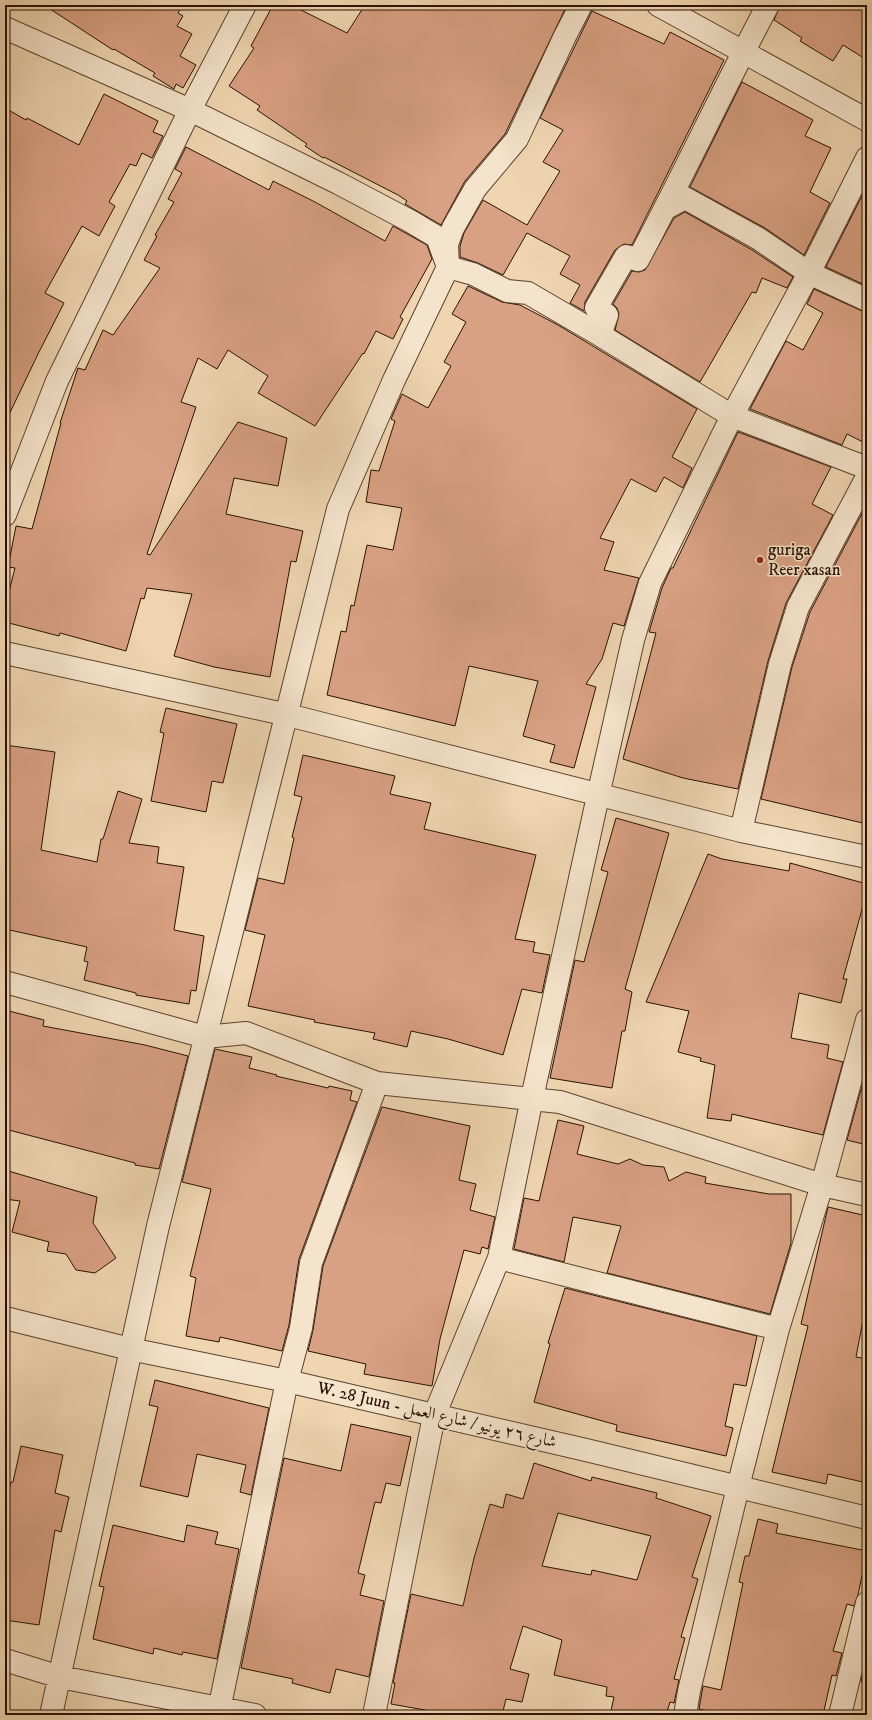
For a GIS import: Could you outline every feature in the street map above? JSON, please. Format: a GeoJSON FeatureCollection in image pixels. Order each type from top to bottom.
{"type":"FeatureCollection","features":[{"type":"Feature","properties":{"kind":"street"},"geometry":{"type":"LineString","coordinates":[[5,515],[57,381],[190,110],[245,5]]}},
{"type":"Feature","properties":{"kind":"street"},"geometry":{"type":"LineString","coordinates":[[51,1715],[158,1226],[288,715],[338,509],[394,380],[448,267],[447,244],[453,228],[475,189],[517,139],[581,5]]}},
{"type":"Feature","properties":{"kind":"street"},"geometry":{"type":"LineString","coordinates":[[658,5],[867,120]]}},
{"type":"Feature","properties":{"kind":"street"},"geometry":{"type":"LineString","coordinates":[[600,335],[607,315],[596,308],[626,256],[638,260],[666,208],[743,51],[768,5]]}},
{"type":"Feature","properties":{"kind":"street"},"geometry":{"type":"LineString","coordinates":[[5,28],[190,110],[338,183],[424,229],[437,237],[448,267]]}},
{"type":"Feature","properties":{"kind":"street"},"geometry":{"type":"LineString","coordinates":[[374,1715],[434,1416],[499,1258],[532,1098],[598,796],[633,640],[650,583],[732,416],[809,273],[867,158]]}},
{"type":"Feature","properties":{"kind":"street"},"geometry":{"type":"LineString","coordinates":[[666,208],[685,198],[759,239],[809,273],[867,300]]}},
{"type":"Feature","properties":{"kind":"street"},"geometry":{"type":"LineString","coordinates":[[448,267],[473,274],[507,291],[528,293],[600,335],[732,416],[867,468]]}},
{"type":"Feature","properties":{"kind":"street"},"geometry":{"type":"LineString","coordinates":[[741,831],[780,664],[798,607],[867,477]]}},
{"type":"Feature","properties":{"kind":"street"},"geometry":{"type":"LineString","coordinates":[[5,653],[288,715],[598,796],[741,831],[867,857]]}},
{"type":"Feature","properties":{"kind":"street"},"geometry":{"type":"LineString","coordinates":[[5,982],[205,1037],[246,1033],[377,1083],[560,1102],[822,1185],[867,1195]]}},
{"type":"Feature","properties":{"kind":"street"},"geometry":{"type":"LineString","coordinates":[[685,1715],[689,1691],[738,1487],[778,1329],[822,1185],[867,1020]]}},
{"type":"Feature","properties":{"kind":"street"},"geometry":{"type":"LineString","coordinates":[[219,1712],[287,1381],[301,1328],[311,1263],[377,1083]]}},
{"type":"Feature","properties":{"kind":"street"},"geometry":{"type":"LineString","coordinates":[[499,1258],[778,1329]]}},
{"type":"Feature","properties":{"kind":"street","name":"W. 28 Juun - شارع ٢٦ يونيو / شارع العمل"},"geometry":{"type":"LineString","coordinates":[[5,1318],[130,1349],[287,1381],[578,1448],[867,1518]]}},
{"type":"Feature","properties":{"kind":"street"},"geometry":{"type":"LineString","coordinates":[[840,1715],[867,1603]]}},
{"type":"Feature","properties":{"kind":"street"},"geometry":{"type":"LineString","coordinates":[[5,1660],[60,1677],[219,1712],[254,1715]]}},
{"type":"Feature","properties":{"kind":"building"},"geometry":{"type":"Polygon","coordinates":[[[44,5],[183,5],[178,13],[183,16],[177,26],[192,34],[180,56],[196,65],[183,88],[176,84],[174,89],[153,76],[155,73],[114,49],[113,50],[44,5]]]}},
{"type":"Feature","properties":{"kind":"building"},"geometry":{"type":"Polygon","coordinates":[[[273,5],[291,5],[347,33],[365,5],[567,5],[505,134],[465,181],[441,225],[405,204],[407,201],[398,195],[324,157],[323,158],[305,146],[307,144],[257,110],[260,106],[229,86],[254,48],[251,46],[273,5]]]}},
{"type":"Feature","properties":{"kind":"building"},"geometry":{"type":"Polygon","coordinates":[[[780,5],[867,5],[867,60],[843,45],[833,61],[800,41],[802,38],[774,20],[780,5]]]}},
{"type":"Feature","properties":{"kind":"building"},"geometry":{"type":"Polygon","coordinates":[[[592,11],[664,44],[670,32],[724,60],[632,245],[624,244],[615,250],[585,302],[584,311],[570,303],[580,285],[560,274],[570,256],[527,233],[503,275],[478,263],[460,257],[460,246],[464,233],[483,200],[527,225],[560,171],[543,162],[563,130],[540,118],[592,11]]]}},
{"type":"Feature","properties":{"kind":"building"},"geometry":{"type":"Polygon","coordinates":[[[742,82],[813,120],[805,136],[831,148],[810,192],[830,203],[804,255],[765,228],[690,187],[742,82]]]}},
{"type":"Feature","properties":{"kind":"building"},"geometry":{"type":"Polygon","coordinates":[[[104,94],[158,121],[153,132],[163,136],[152,158],[142,153],[136,166],[130,164],[109,202],[115,206],[99,236],[82,226],[45,293],[64,303],[5,423],[5,108],[26,120],[27,118],[79,145],[104,94]]]}},
{"type":"Feature","properties":{"kind":"building"},"geometry":{"type":"Polygon","coordinates":[[[186,147],[269,190],[273,181],[315,202],[385,241],[393,226],[427,245],[432,259],[400,317],[403,319],[393,339],[376,331],[364,354],[363,353],[315,426],[258,393],[268,376],[228,350],[217,369],[198,358],[181,402],[196,407],[147,554],[150,555],[238,422],[287,438],[278,486],[234,478],[226,514],[303,531],[296,562],[291,561],[270,677],[214,667],[174,656],[192,594],[147,588],[144,599],[141,598],[126,651],[60,633],[59,636],[5,622],[5,607],[15,568],[8,567],[16,526],[32,529],[60,423],[78,368],[85,370],[103,330],[113,335],[160,268],[144,260],[157,236],[155,235],[174,202],[168,199],[182,173],[175,169],[186,147]]]}},
{"type":"Feature","properties":{"kind":"building"},"geometry":{"type":"Polygon","coordinates":[[[867,186],[867,286],[826,267],[867,186]]]}},
{"type":"Feature","properties":{"kind":"building"},"geometry":{"type":"Polygon","coordinates":[[[685,212],[752,250],[793,277],[787,288],[762,278],[756,293],[752,292],[700,382],[615,330],[619,314],[617,308],[613,304],[632,271],[639,272],[645,270],[674,218],[685,212]]]}},
{"type":"Feature","properties":{"kind":"building"},"geometry":{"type":"Polygon","coordinates":[[[468,286],[502,302],[520,305],[558,325],[697,409],[672,457],[692,468],[683,488],[664,477],[656,492],[631,479],[600,538],[614,542],[604,570],[639,578],[624,626],[613,623],[602,659],[586,684],[596,687],[574,768],[550,762],[555,745],[523,736],[538,681],[469,666],[455,726],[327,695],[341,631],[346,632],[351,605],[354,606],[367,545],[393,550],[402,508],[366,502],[371,470],[379,471],[395,421],[391,419],[402,394],[428,408],[451,366],[444,362],[466,322],[452,314],[468,286]]]}},
{"type":"Feature","properties":{"kind":"building"},"geometry":{"type":"Polygon","coordinates":[[[814,289],[867,312],[867,444],[847,434],[842,445],[750,409],[786,341],[803,350],[823,313],[807,304],[814,289]]]}},
{"type":"Feature","properties":{"kind":"building"},"geometry":{"type":"Polygon","coordinates":[[[738,432],[831,467],[812,504],[833,515],[786,603],[768,661],[738,789],[683,778],[623,759],[656,633],[649,632],[662,588],[738,432]]]}},
{"type":"Feature","properties":{"kind":"building"},"geometry":{"type":"Polygon","coordinates":[[[867,504],[867,824],[761,799],[792,667],[810,612],[867,504]]]}},
{"type":"Feature","properties":{"kind":"building"},"geometry":{"type":"Polygon","coordinates":[[[166,708],[237,724],[223,783],[212,781],[206,812],[151,801],[164,733],[160,732],[166,708]]]}},
{"type":"Feature","properties":{"kind":"building"},"geometry":{"type":"Polygon","coordinates":[[[5,745],[55,752],[41,850],[97,862],[101,839],[103,839],[118,791],[142,799],[129,843],[159,847],[157,863],[184,867],[174,930],[204,936],[196,991],[191,990],[189,1004],[136,995],[136,993],[84,980],[88,962],[84,961],[87,947],[5,929],[5,745]]]}},
{"type":"Feature","properties":{"kind":"building"},"geometry":{"type":"Polygon","coordinates":[[[303,755],[395,776],[390,794],[431,803],[424,829],[536,855],[515,939],[535,942],[533,952],[550,955],[542,993],[522,989],[503,1055],[448,1039],[411,1031],[407,1047],[373,1039],[375,1033],[314,1022],[315,1020],[248,1006],[265,935],[245,930],[258,878],[284,884],[294,838],[292,837],[302,797],[294,795],[303,755]]]}},
{"type":"Feature","properties":{"kind":"building"},"geometry":{"type":"Polygon","coordinates":[[[616,818],[669,833],[625,989],[632,992],[625,1031],[622,1031],[612,1088],[550,1078],[575,960],[584,962],[608,872],[601,870],[616,818]]]}},
{"type":"Feature","properties":{"kind":"building"},"geometry":{"type":"Polygon","coordinates":[[[708,854],[722,859],[789,871],[790,863],[867,884],[867,891],[843,979],[847,979],[841,1003],[799,993],[791,1038],[829,1045],[827,1058],[843,1062],[823,1135],[732,1114],[731,1121],[707,1118],[715,1065],[700,1061],[701,1058],[678,1052],[689,1011],[646,1002],[708,854]]]}},
{"type":"Feature","properties":{"kind":"building"},"geometry":{"type":"Polygon","coordinates":[[[5,1010],[44,1020],[43,1026],[145,1045],[188,1056],[159,1169],[135,1165],[135,1163],[5,1129],[5,1010]]]}},
{"type":"Feature","properties":{"kind":"building"},"geometry":{"type":"Polygon","coordinates":[[[215,1049],[252,1057],[249,1068],[328,1088],[329,1086],[352,1091],[350,1100],[357,1102],[299,1259],[289,1325],[282,1351],[220,1337],[219,1342],[186,1336],[196,1278],[190,1276],[211,1189],[182,1182],[215,1049]]]}},
{"type":"Feature","properties":{"kind":"building"},"geometry":{"type":"Polygon","coordinates":[[[867,1068],[867,1145],[847,1140],[867,1068]]]}},
{"type":"Feature","properties":{"kind":"building"},"geometry":{"type":"Polygon","coordinates":[[[382,1107],[470,1126],[459,1180],[476,1184],[470,1210],[495,1217],[488,1249],[482,1247],[480,1254],[464,1250],[440,1339],[432,1386],[364,1374],[366,1364],[308,1351],[313,1330],[323,1266],[382,1107]]]}},
{"type":"Feature","properties":{"kind":"building"},"geometry":{"type":"Polygon","coordinates":[[[558,1120],[584,1126],[577,1154],[618,1164],[630,1159],[643,1165],[664,1167],[669,1181],[686,1172],[706,1177],[705,1183],[769,1194],[791,1194],[791,1243],[770,1314],[607,1273],[621,1226],[573,1217],[564,1262],[514,1249],[524,1198],[539,1201],[558,1120]]]}},
{"type":"Feature","properties":{"kind":"building"},"geometry":{"type":"Polygon","coordinates":[[[5,1170],[97,1197],[93,1223],[116,1258],[95,1273],[76,1270],[66,1254],[47,1251],[49,1242],[12,1232],[20,1201],[5,1199],[5,1170]]]}},
{"type":"Feature","properties":{"kind":"building"},"geometry":{"type":"Polygon","coordinates":[[[828,1207],[867,1216],[867,1299],[856,1357],[867,1359],[867,1483],[828,1474],[826,1484],[772,1472],[808,1326],[801,1324],[828,1207]]]}},
{"type":"Feature","properties":{"kind":"building"},"geometry":{"type":"Polygon","coordinates":[[[565,1288],[757,1336],[746,1386],[734,1384],[725,1426],[733,1428],[726,1456],[616,1431],[617,1425],[534,1402],[550,1344],[548,1343],[565,1288]]]}},
{"type":"Feature","properties":{"kind":"building"},"geometry":{"type":"Polygon","coordinates":[[[155,1380],[269,1408],[251,1495],[240,1492],[246,1465],[197,1454],[188,1497],[140,1486],[158,1407],[149,1405],[155,1380]]]}},
{"type":"Feature","properties":{"kind":"building"},"geometry":{"type":"Polygon","coordinates":[[[351,1424],[411,1437],[400,1486],[386,1483],[381,1503],[375,1502],[358,1573],[365,1575],[360,1595],[384,1601],[369,1677],[336,1669],[330,1693],[292,1683],[293,1679],[241,1668],[284,1458],[341,1471],[351,1424]]]}},
{"type":"Feature","properties":{"kind":"building"},"geometry":{"type":"Polygon","coordinates":[[[21,1446],[63,1455],[55,1493],[69,1497],[61,1532],[55,1530],[39,1625],[5,1620],[5,1506],[11,1482],[13,1482],[21,1446]]]}},
{"type":"Feature","properties":{"kind":"building"},"geometry":{"type":"Polygon","coordinates":[[[534,1463],[591,1481],[592,1477],[657,1493],[656,1498],[711,1516],[692,1577],[698,1579],[681,1637],[685,1638],[674,1679],[679,1680],[674,1703],[670,1702],[666,1715],[610,1715],[614,1697],[606,1696],[607,1687],[554,1675],[562,1640],[523,1626],[510,1669],[529,1674],[522,1702],[506,1699],[502,1715],[494,1715],[476,1710],[474,1715],[453,1715],[391,1704],[395,1683],[393,1683],[411,1594],[463,1606],[474,1558],[490,1504],[503,1508],[506,1494],[523,1499],[534,1463]],[[558,1513],[542,1566],[591,1575],[592,1570],[637,1580],[651,1536],[558,1513]]]}},
{"type":"Feature","properties":{"kind":"building"},"geometry":{"type":"Polygon","coordinates":[[[758,1519],[778,1524],[776,1533],[867,1551],[858,1595],[854,1606],[847,1604],[833,1651],[842,1653],[836,1676],[832,1675],[823,1715],[723,1715],[699,1709],[703,1686],[721,1690],[743,1583],[739,1582],[745,1556],[749,1556],[758,1519]]]}},
{"type":"Feature","properties":{"kind":"building"},"geometry":{"type":"Polygon","coordinates":[[[113,1525],[184,1542],[187,1525],[218,1532],[215,1544],[239,1549],[217,1659],[183,1652],[182,1655],[154,1648],[153,1654],[93,1639],[104,1587],[99,1586],[113,1525]]]}},
{"type":"Feature","properties":{"kind":"building"},"geometry":{"type":"Polygon","coordinates":[[[867,1659],[867,1683],[861,1682],[867,1659]]]}},
{"type":"Feature","properties":{"kind":"place","name":"guriga Reer xasan"},"geometry":{"type":"Point","coordinates":[760,560]}}]}
